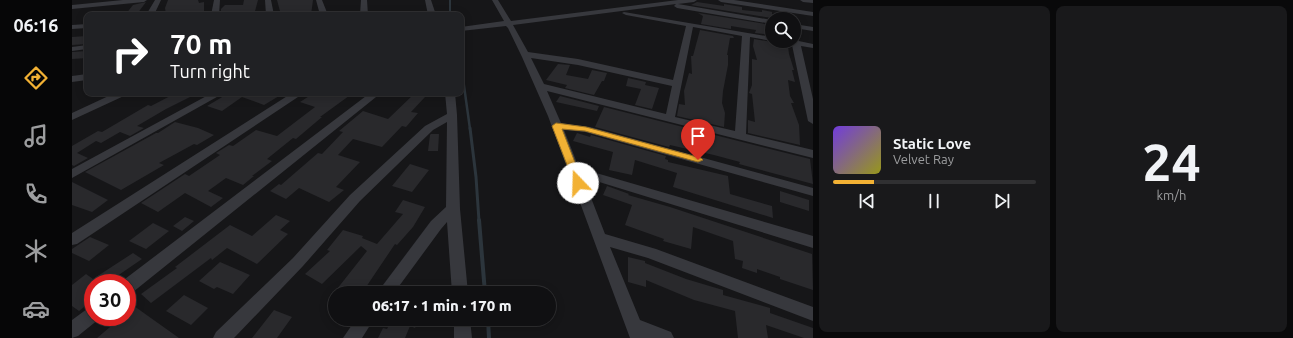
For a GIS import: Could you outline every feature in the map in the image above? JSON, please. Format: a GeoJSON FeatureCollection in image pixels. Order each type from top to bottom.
{"type":"FeatureCollection","features":[{"type":"Feature","properties":{"kind":"street"},"geometry":{"type":"LineString","coordinates":[[72,7],[144,0]]}},
{"type":"Feature","properties":{"kind":"street"},"geometry":{"type":"LineString","coordinates":[[152,12],[158,0]]}},
{"type":"Feature","properties":{"kind":"street"},"geometry":{"type":"LineString","coordinates":[[215,12],[217,0]]}},
{"type":"Feature","properties":{"kind":"street"},"geometry":{"type":"LineString","coordinates":[[268,0],[270,12]]}},
{"type":"Feature","properties":{"kind":"street"},"geometry":{"type":"LineString","coordinates":[[319,0],[323,12]]}},
{"type":"Feature","properties":{"kind":"street"},"geometry":{"type":"LineString","coordinates":[[364,0],[364,12]]}},
{"type":"Feature","properties":{"kind":"street"},"geometry":{"type":"LineString","coordinates":[[428,0],[431,12]]}},
{"type":"Feature","properties":{"kind":"street"},"geometry":{"type":"LineString","coordinates":[[495,0],[510,23],[540,86],[636,332],[665,338]]}},
{"type":"Feature","properties":{"kind":"street"},"geometry":{"type":"LineString","coordinates":[[464,29],[694,0]]}},
{"type":"Feature","properties":{"kind":"street"},"geometry":{"type":"LineString","coordinates":[[721,0],[813,14]]}},
{"type":"Feature","properties":{"kind":"street"},"geometry":{"type":"LineString","coordinates":[[803,0],[813,1]]}},
{"type":"Feature","properties":{"kind":"street"},"geometry":{"type":"LineString","coordinates":[[664,4],[765,21]]}},
{"type":"Feature","properties":{"kind":"street"},"geometry":{"type":"LineString","coordinates":[[613,10],[765,38]]}},
{"type":"Feature","properties":{"kind":"street"},"geometry":{"type":"LineString","coordinates":[[670,118],[690,24]]}},
{"type":"Feature","properties":{"kind":"street"},"geometry":{"type":"LineString","coordinates":[[72,27],[84,26]]}},
{"type":"Feature","properties":{"kind":"street"},"geometry":{"type":"LineString","coordinates":[[801,27],[813,29]]}},
{"type":"Feature","properties":{"kind":"street"},"geometry":{"type":"LineString","coordinates":[[740,136],[746,34]]}},
{"type":"Feature","properties":{"kind":"street"},"geometry":{"type":"LineString","coordinates":[[801,44],[813,46]]}},
{"type":"Feature","properties":{"kind":"street"},"geometry":{"type":"LineString","coordinates":[[72,49],[84,48]]}},
{"type":"Feature","properties":{"kind":"street"},"geometry":{"type":"LineString","coordinates":[[797,48],[813,121]]}},
{"type":"Feature","properties":{"kind":"street"},"geometry":{"type":"LineString","coordinates":[[524,54],[578,62],[677,84]]}},
{"type":"Feature","properties":{"kind":"street"},"geometry":{"type":"LineString","coordinates":[[72,79],[84,77]]}},
{"type":"Feature","properties":{"kind":"street"},"geometry":{"type":"LineString","coordinates":[[540,86],[813,154]]}},
{"type":"Feature","properties":{"kind":"street"},"geometry":{"type":"LineString","coordinates":[[72,117],[117,96]]}},
{"type":"Feature","properties":{"kind":"street"},"geometry":{"type":"LineString","coordinates":[[72,174],[214,96]]}},
{"type":"Feature","properties":{"kind":"street"},"geometry":{"type":"LineString","coordinates":[[72,240],[294,96]]}},
{"type":"Feature","properties":{"kind":"street"},"geometry":{"type":"LineString","coordinates":[[136,280],[372,96]]}},
{"type":"Feature","properties":{"kind":"street"},"geometry":{"type":"LineString","coordinates":[[450,96],[452,115],[453,209],[459,286]]}},
{"type":"Feature","properties":{"kind":"street"},"geometry":{"type":"LineString","coordinates":[[222,338],[298,262],[355,198],[429,128],[452,115]]}},
{"type":"Feature","properties":{"kind":"street"},"geometry":{"type":"LineString","coordinates":[[556,126],[586,129],[813,192]]}},
{"type":"Feature","properties":{"kind":"street"},"geometry":{"type":"LineString","coordinates":[[573,170],[813,242]]}},
{"type":"Feature","properties":{"kind":"street"},"geometry":{"type":"LineString","coordinates":[[390,286],[436,225],[453,209]]}},
{"type":"Feature","properties":{"kind":"street"},"geometry":{"type":"LineString","coordinates":[[599,238],[651,253],[813,314]]}},
{"type":"Feature","properties":{"kind":"street"},"geometry":{"type":"LineString","coordinates":[[72,330],[84,321]]}},
{"type":"Feature","properties":{"kind":"street"},"geometry":{"type":"LineString","coordinates":[[352,338],[361,326]]}},
{"type":"Feature","properties":{"kind":"street"},"geometry":{"type":"LineString","coordinates":[[462,326],[463,338]]}},
{"type":"Feature","properties":{"kind":"building"},"geometry":{"type":"Polygon","coordinates":[[[168,0],[198,0],[199,3],[204,2],[204,12],[166,12],[165,8],[168,0]]]}},
{"type":"Feature","properties":{"kind":"building"},"geometry":{"type":"Polygon","coordinates":[[[244,0],[258,0],[255,12],[221,12],[221,9],[225,5],[243,5],[244,0]]]}},
{"type":"Feature","properties":{"kind":"building"},"geometry":{"type":"Polygon","coordinates":[[[277,0],[313,0],[311,12],[280,12],[277,0]]]}},
{"type":"Feature","properties":{"kind":"building"},"geometry":{"type":"Polygon","coordinates":[[[146,2],[138,12],[127,12],[133,5],[146,2]]]}},
{"type":"Feature","properties":{"kind":"building"},"geometry":{"type":"Polygon","coordinates":[[[697,2],[724,6],[724,4],[742,7],[742,10],[762,12],[762,10],[773,12],[765,12],[765,17],[691,5],[697,2]]]}},
{"type":"Feature","properties":{"kind":"building"},"geometry":{"type":"Polygon","coordinates":[[[698,13],[765,24],[765,34],[755,33],[756,30],[731,26],[731,29],[701,24],[703,16],[698,13]]]}},
{"type":"Feature","properties":{"kind":"building"},"geometry":{"type":"Polygon","coordinates":[[[700,30],[733,36],[734,38],[730,38],[727,55],[728,65],[722,103],[725,113],[724,127],[677,116],[679,104],[685,105],[684,91],[689,73],[692,74],[691,56],[693,56],[700,30]]]}},
{"type":"Feature","properties":{"kind":"building"},"geometry":{"type":"Polygon","coordinates":[[[84,36],[84,44],[72,45],[72,37],[84,36]]]}},
{"type":"Feature","properties":{"kind":"building"},"geometry":{"type":"Polygon","coordinates":[[[754,39],[765,41],[765,48],[788,48],[794,70],[792,70],[795,82],[788,80],[790,96],[794,103],[791,103],[799,125],[800,145],[748,133],[748,120],[755,122],[752,94],[749,93],[752,85],[752,59],[757,60],[753,46],[754,39]]]}},
{"type":"Feature","properties":{"kind":"building"},"geometry":{"type":"Polygon","coordinates":[[[84,51],[84,58],[72,59],[72,52],[84,51]]]}},
{"type":"Feature","properties":{"kind":"building"},"geometry":{"type":"Polygon","coordinates":[[[558,64],[570,65],[566,75],[588,79],[592,70],[607,73],[604,81],[602,81],[594,95],[565,88],[567,85],[546,80],[558,64]]]}},
{"type":"Feature","properties":{"kind":"building"},"geometry":{"type":"Polygon","coordinates":[[[628,78],[646,82],[645,85],[659,88],[652,109],[635,105],[641,89],[626,86],[628,78]]]}},
{"type":"Feature","properties":{"kind":"building"},"geometry":{"type":"Polygon","coordinates":[[[170,96],[192,96],[137,126],[144,128],[130,136],[120,132],[101,143],[96,141],[77,153],[88,158],[74,166],[72,165],[72,146],[98,131],[102,132],[148,105],[151,106],[170,96]]]}},
{"type":"Feature","properties":{"kind":"building"},"geometry":{"type":"Polygon","coordinates":[[[224,96],[279,96],[264,105],[242,97],[222,111],[207,106],[224,96]]]}},
{"type":"Feature","properties":{"kind":"building"},"geometry":{"type":"Polygon","coordinates":[[[309,96],[349,96],[320,117],[322,117],[296,139],[293,138],[267,159],[272,161],[243,185],[226,178],[208,191],[223,198],[211,207],[185,193],[158,212],[141,203],[185,174],[189,176],[220,155],[216,153],[229,145],[233,146],[256,130],[277,136],[315,107],[300,102],[309,96]]]}},
{"type":"Feature","properties":{"kind":"building"},"geometry":{"type":"Polygon","coordinates":[[[412,96],[425,97],[411,112],[418,113],[406,127],[402,126],[382,147],[353,139],[338,155],[360,162],[336,187],[344,190],[329,202],[299,188],[286,199],[270,191],[279,184],[281,185],[318,153],[322,154],[343,132],[339,131],[363,111],[388,119],[412,96]]]}},
{"type":"Feature","properties":{"kind":"building"},"geometry":{"type":"Polygon","coordinates":[[[560,96],[599,106],[597,111],[556,102],[560,96]]]}},
{"type":"Feature","properties":{"kind":"building"},"geometry":{"type":"Polygon","coordinates":[[[604,107],[810,159],[813,184],[739,164],[740,162],[714,155],[670,145],[669,147],[595,127],[604,107]]]}},
{"type":"Feature","properties":{"kind":"building"},"geometry":{"type":"Polygon","coordinates":[[[175,122],[198,128],[214,135],[159,163],[164,165],[121,190],[85,172],[158,133],[175,122]]]}},
{"type":"Feature","properties":{"kind":"building"},"geometry":{"type":"Polygon","coordinates":[[[577,133],[590,137],[591,135],[666,156],[665,159],[668,160],[668,162],[728,176],[730,194],[772,206],[773,218],[673,187],[677,173],[635,160],[632,175],[609,170],[613,152],[573,141],[577,133]]]}},
{"type":"Feature","properties":{"kind":"building"},"geometry":{"type":"Polygon","coordinates":[[[431,134],[439,134],[438,151],[428,151],[431,134]]]}},
{"type":"Feature","properties":{"kind":"building"},"geometry":{"type":"Polygon","coordinates":[[[410,164],[429,170],[412,192],[392,186],[410,164]]]}},
{"type":"Feature","properties":{"kind":"building"},"geometry":{"type":"Polygon","coordinates":[[[72,182],[108,200],[92,212],[72,205],[72,182]]]}},
{"type":"Feature","properties":{"kind":"building"},"geometry":{"type":"Polygon","coordinates":[[[607,186],[629,194],[628,195],[670,207],[812,254],[813,290],[780,279],[780,277],[757,269],[757,273],[742,268],[743,261],[735,259],[733,241],[693,227],[691,249],[663,241],[664,239],[625,225],[632,205],[603,195],[607,186]]]}},
{"type":"Feature","properties":{"kind":"building"},"geometry":{"type":"Polygon","coordinates":[[[780,191],[809,200],[809,211],[780,202],[780,191]]]}},
{"type":"Feature","properties":{"kind":"building"},"geometry":{"type":"Polygon","coordinates":[[[403,200],[425,207],[413,227],[397,245],[395,244],[367,286],[339,286],[367,251],[361,246],[322,284],[305,274],[330,251],[327,250],[343,230],[363,236],[362,238],[377,244],[403,214],[395,212],[403,200]]]}},
{"type":"Feature","properties":{"kind":"building"},"geometry":{"type":"Polygon","coordinates":[[[276,215],[290,221],[280,230],[288,234],[257,264],[227,248],[212,260],[211,258],[151,303],[141,294],[177,268],[175,267],[230,225],[252,236],[276,215]]]}},
{"type":"Feature","properties":{"kind":"building"},"geometry":{"type":"Polygon","coordinates":[[[185,217],[194,221],[182,231],[173,226],[185,217]]]}},
{"type":"Feature","properties":{"kind":"building"},"geometry":{"type":"Polygon","coordinates":[[[153,223],[169,231],[146,249],[129,241],[153,223]]]}},
{"type":"Feature","properties":{"kind":"building"},"geometry":{"type":"Polygon","coordinates":[[[90,237],[109,245],[89,261],[72,253],[72,249],[90,237]]]}},
{"type":"Feature","properties":{"kind":"building"},"geometry":{"type":"Polygon","coordinates":[[[133,253],[142,259],[120,274],[101,274],[133,253]]]}},
{"type":"Feature","properties":{"kind":"building"},"geometry":{"type":"Polygon","coordinates":[[[628,257],[645,261],[645,263],[686,279],[723,290],[723,295],[770,308],[770,313],[813,328],[813,338],[804,338],[766,325],[768,338],[738,338],[735,311],[694,300],[646,280],[646,287],[628,282],[628,257]]]}},
{"type":"Feature","properties":{"kind":"building"},"geometry":{"type":"Polygon","coordinates":[[[220,262],[250,275],[233,294],[217,287],[214,289],[199,281],[220,262]]]}},
{"type":"Feature","properties":{"kind":"building"},"geometry":{"type":"Polygon","coordinates":[[[84,276],[84,307],[79,311],[72,306],[72,285],[84,276]]]}},
{"type":"Feature","properties":{"kind":"building"},"geometry":{"type":"Polygon","coordinates":[[[184,295],[208,308],[191,325],[166,311],[184,295]]]}},
{"type":"Feature","properties":{"kind":"building"},"geometry":{"type":"Polygon","coordinates":[[[136,307],[179,338],[97,338],[111,326],[136,326],[136,307]]]}},
{"type":"Feature","properties":{"kind":"building"},"geometry":{"type":"Polygon","coordinates":[[[274,310],[292,317],[277,338],[252,338],[274,310]]]}},
{"type":"Feature","properties":{"kind":"building"},"geometry":{"type":"Polygon","coordinates":[[[388,326],[410,326],[405,338],[378,338],[383,328],[387,329],[388,326]]]}},
{"type":"Feature","properties":{"kind":"waterway"},"geometry":{"type":"LineString","coordinates":[[450,0],[450,12]]}},
{"type":"Feature","properties":{"kind":"waterway"},"geometry":{"type":"LineString","coordinates":[[464,86],[470,129]]}},
{"type":"Feature","properties":{"kind":"waterway"},"geometry":{"type":"LineString","coordinates":[[470,128],[476,177],[479,221]]}},
{"type":"Feature","properties":{"kind":"waterway"},"geometry":{"type":"LineString","coordinates":[[479,220],[484,286]]}},
{"type":"Feature","properties":{"kind":"waterway"},"geometry":{"type":"LineString","coordinates":[[488,326],[489,338]]}},
{"type":"Feature","properties":{"kind":"route"},"geometry":{"type":"LineString","coordinates":[[578,183],[556,126],[586,129],[698,160]]}}]}
